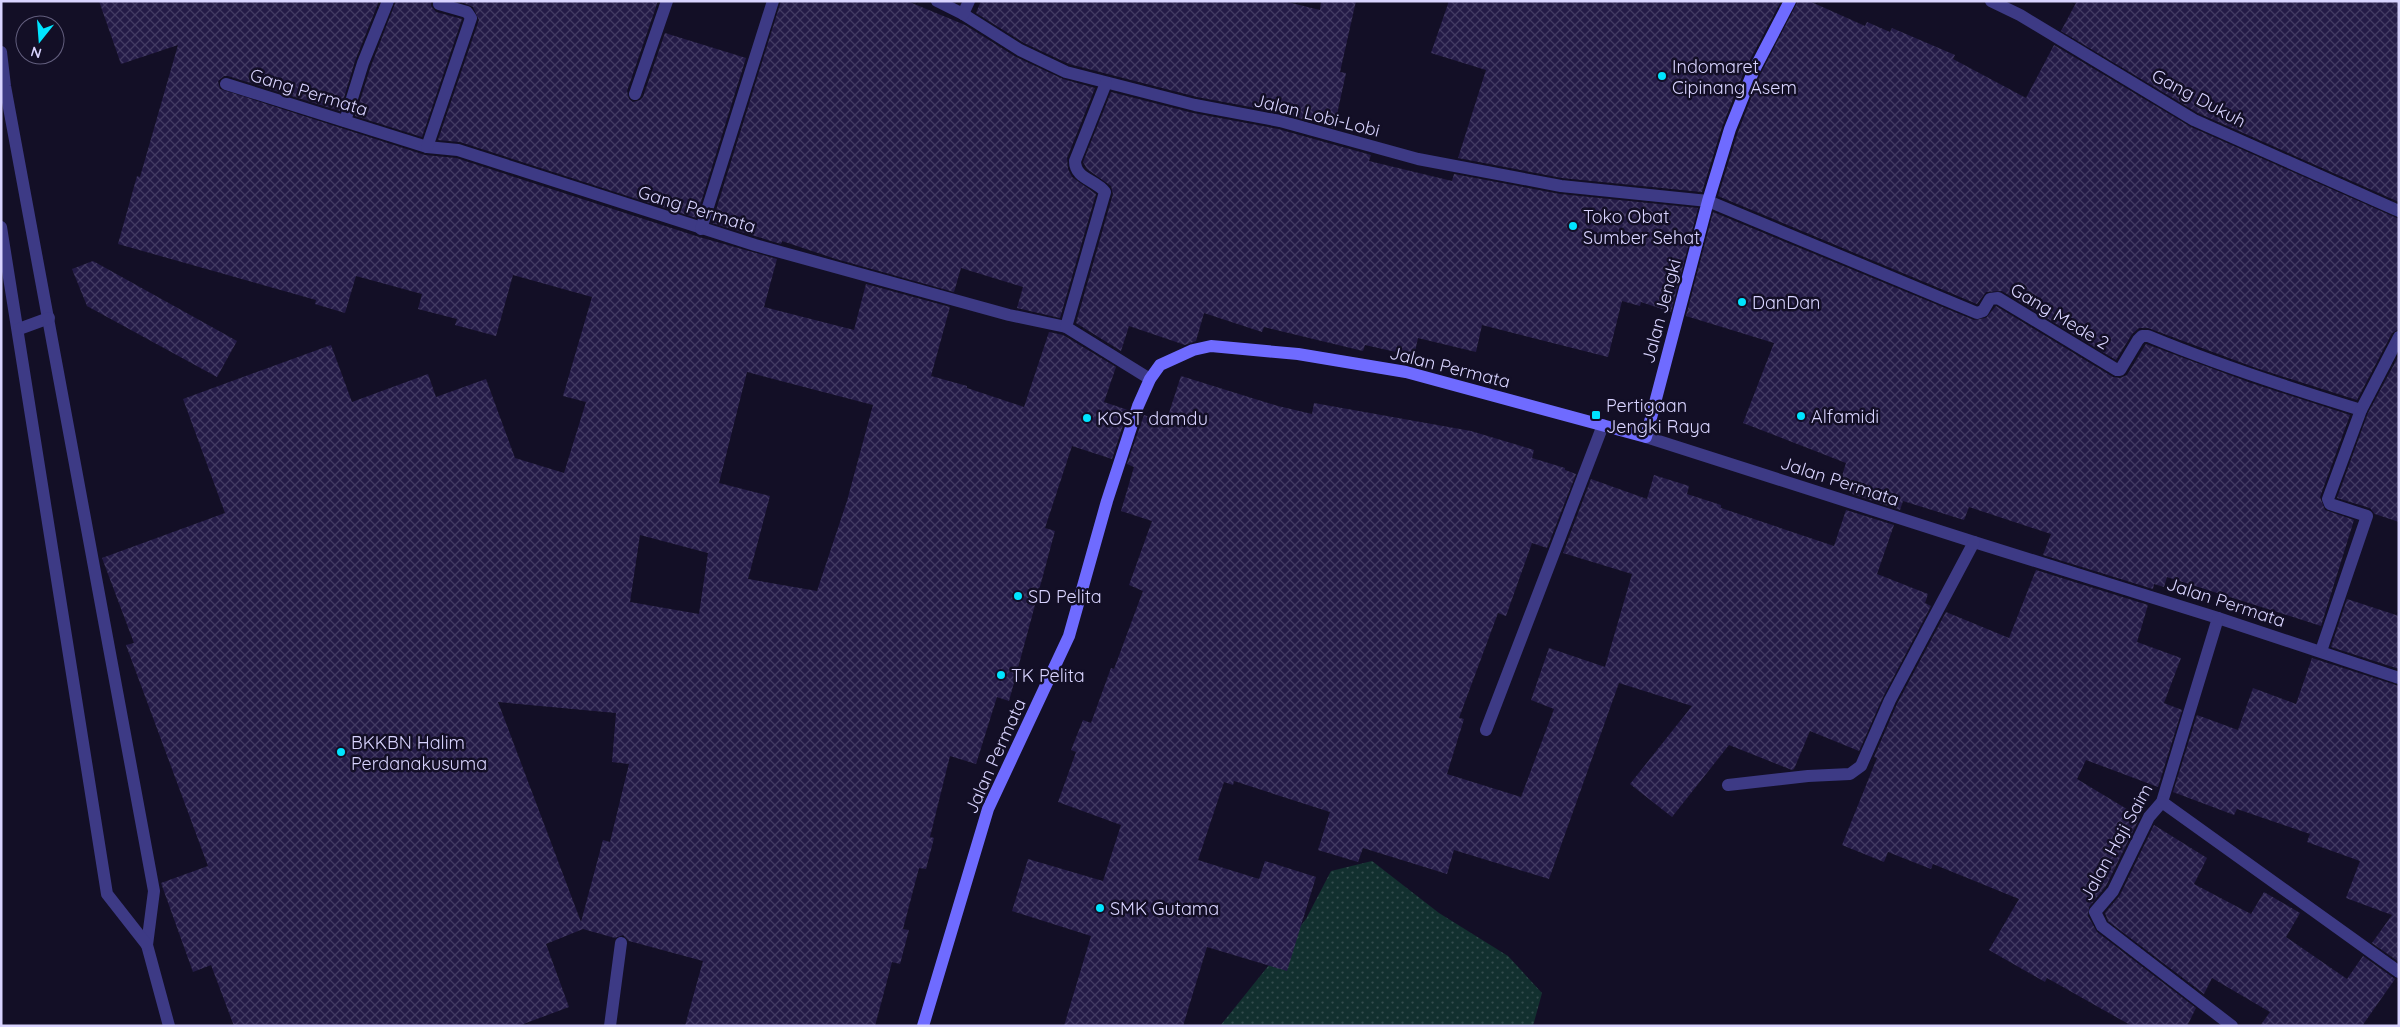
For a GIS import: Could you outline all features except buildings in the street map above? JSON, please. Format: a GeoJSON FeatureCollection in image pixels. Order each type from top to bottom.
{"type":"FeatureCollection","features":[{"type":"Feature","properties":{"kind":"street"},"geometry":{"type":"LineString","coordinates":[[345,121],[364,63],[388,1]]}},
{"type":"Feature","properties":{"kind":"street"},"geometry":{"type":"LineString","coordinates":[[635,94],[667,1]]}},
{"type":"Feature","properties":{"kind":"street"},"geometry":{"type":"LineString","coordinates":[[701,229],[774,1]]}},
{"type":"Feature","properties":{"kind":"street","name":"Jalan Lobi-Lobi"},"geometry":{"type":"LineString","coordinates":[[937,1],[963,14],[1020,50],[1066,72],[1106,83],[1195,105],[1280,121],[1428,161],[1561,186],[1708,201]]}},
{"type":"Feature","properties":{"kind":"street"},"geometry":{"type":"LineString","coordinates":[[963,14],[969,1]]}},
{"type":"Feature","properties":{"kind":"street","name":"Jalan Jengki"},"geometry":{"type":"LineString","coordinates":[[1646,437],[1708,201],[1730,129],[1753,72],[1790,1]]}},
{"type":"Feature","properties":{"kind":"street","name":"Gang Dukuh"},"geometry":{"type":"LineString","coordinates":[[1991,1],[2020,15],[2194,120],[2399,211]]}},
{"type":"Feature","properties":{"kind":"street"},"geometry":{"type":"LineString","coordinates":[[427,146],[471,18],[467,12],[439,4]]}},
{"type":"Feature","properties":{"kind":"street"},"geometry":{"type":"LineString","coordinates":[[1,52],[5,86],[154,891],[147,945],[168,1026]]}},
{"type":"Feature","properties":{"kind":"street"},"geometry":{"type":"LineString","coordinates":[[1066,327],[1105,192],[1100,186],[1083,178],[1075,167],[1106,83]]}},
{"type":"Feature","properties":{"kind":"street","name":"Gang Permata"},"geometry":{"type":"LineString","coordinates":[[226,84],[427,146],[458,150],[701,229],[1009,315],[1066,327],[1150,379]]}},
{"type":"Feature","properties":{"kind":"street","name":"Gang Mede 2"},"geometry":{"type":"LineString","coordinates":[[1708,201],[1977,314],[1983,311],[1990,299],[1998,298],[2117,370],[2120,370],[2138,340],[2142,336],[2148,336],[2202,358],[2282,386],[2361,410]]}},
{"type":"Feature","properties":{"kind":"street"},"geometry":{"type":"LineString","coordinates":[[1,227],[107,894],[147,945]]}},
{"type":"Feature","properties":{"kind":"street"},"geometry":{"type":"LineString","coordinates":[[18,329],[48,318]]}},
{"type":"Feature","properties":{"kind":"street"},"geometry":{"type":"LineString","coordinates":[[2321,651],[2366,519],[2364,514],[2328,502],[2361,410],[2399,337]]}},
{"type":"Feature","properties":{"kind":"street","name":"Jalan Permata"},"geometry":{"type":"LineString","coordinates":[[923,1026],[988,809],[1069,636],[1107,502],[1138,406],[1150,379],[1160,365],[1175,357],[1211,346],[1298,354],[1406,372],[1646,437],[2218,618],[2399,678]]}},
{"type":"Feature","properties":{"kind":"street"},"geometry":{"type":"LineString","coordinates":[[1486,730],[1603,425]]}},
{"type":"Feature","properties":{"kind":"street"},"geometry":{"type":"LineString","coordinates":[[1728,784],[1850,774],[1861,766],[1890,700],[1974,542]]}},
{"type":"Feature","properties":{"kind":"street","name":"Jalan Haji Saim"},"geometry":{"type":"LineString","coordinates":[[2218,618],[2162,802],[2149,817],[2113,890],[2096,912],[2102,926],[2232,1026]]}},
{"type":"Feature","properties":{"kind":"street"},"geometry":{"type":"LineString","coordinates":[[2162,802],[2399,972]]}},
{"type":"Feature","properties":{"kind":"street"},"geometry":{"type":"LineString","coordinates":[[610,1026],[621,943]]}},
{"type":"Feature","properties":{"kind":"green space"},"geometry":{"type":"Polygon","coordinates":[[[1372,861],[1439,913],[1508,956],[1542,993],[1533,1026],[1220,1026],[1306,919],[1331,871],[1372,861]]]}},
{"type":"Feature","properties":{"kind":"place","name":"Indomaret Cipinang Asem"},"geometry":{"type":"Point","coordinates":[1662,76]}},
{"type":"Feature","properties":{"kind":"place","name":"Toko Obat Sumber Sehat"},"geometry":{"type":"Point","coordinates":[1573,226]}},
{"type":"Feature","properties":{"kind":"place","name":"DanDan"},"geometry":{"type":"Point","coordinates":[1742,302]}},
{"type":"Feature","properties":{"kind":"place","name":"Pertigaan Jengki Raya"},"geometry":{"type":"Point","coordinates":[1596,415]}},
{"type":"Feature","properties":{"kind":"place","name":"Alfamidi"},"geometry":{"type":"Point","coordinates":[1801,416]}},
{"type":"Feature","properties":{"kind":"place","name":"KOST damdu"},"geometry":{"type":"Point","coordinates":[1087,418]}},
{"type":"Feature","properties":{"kind":"place","name":"SD Pelita"},"geometry":{"type":"Point","coordinates":[1018,596]}},
{"type":"Feature","properties":{"kind":"place","name":"TK Pelita"},"geometry":{"type":"Point","coordinates":[1001,675]}},
{"type":"Feature","properties":{"kind":"place","name":"BKKBN Halim Perdanakusuma"},"geometry":{"type":"Point","coordinates":[341,752]}},
{"type":"Feature","properties":{"kind":"place","name":"SMK Gutama"},"geometry":{"type":"Point","coordinates":[1100,908]}}]}
